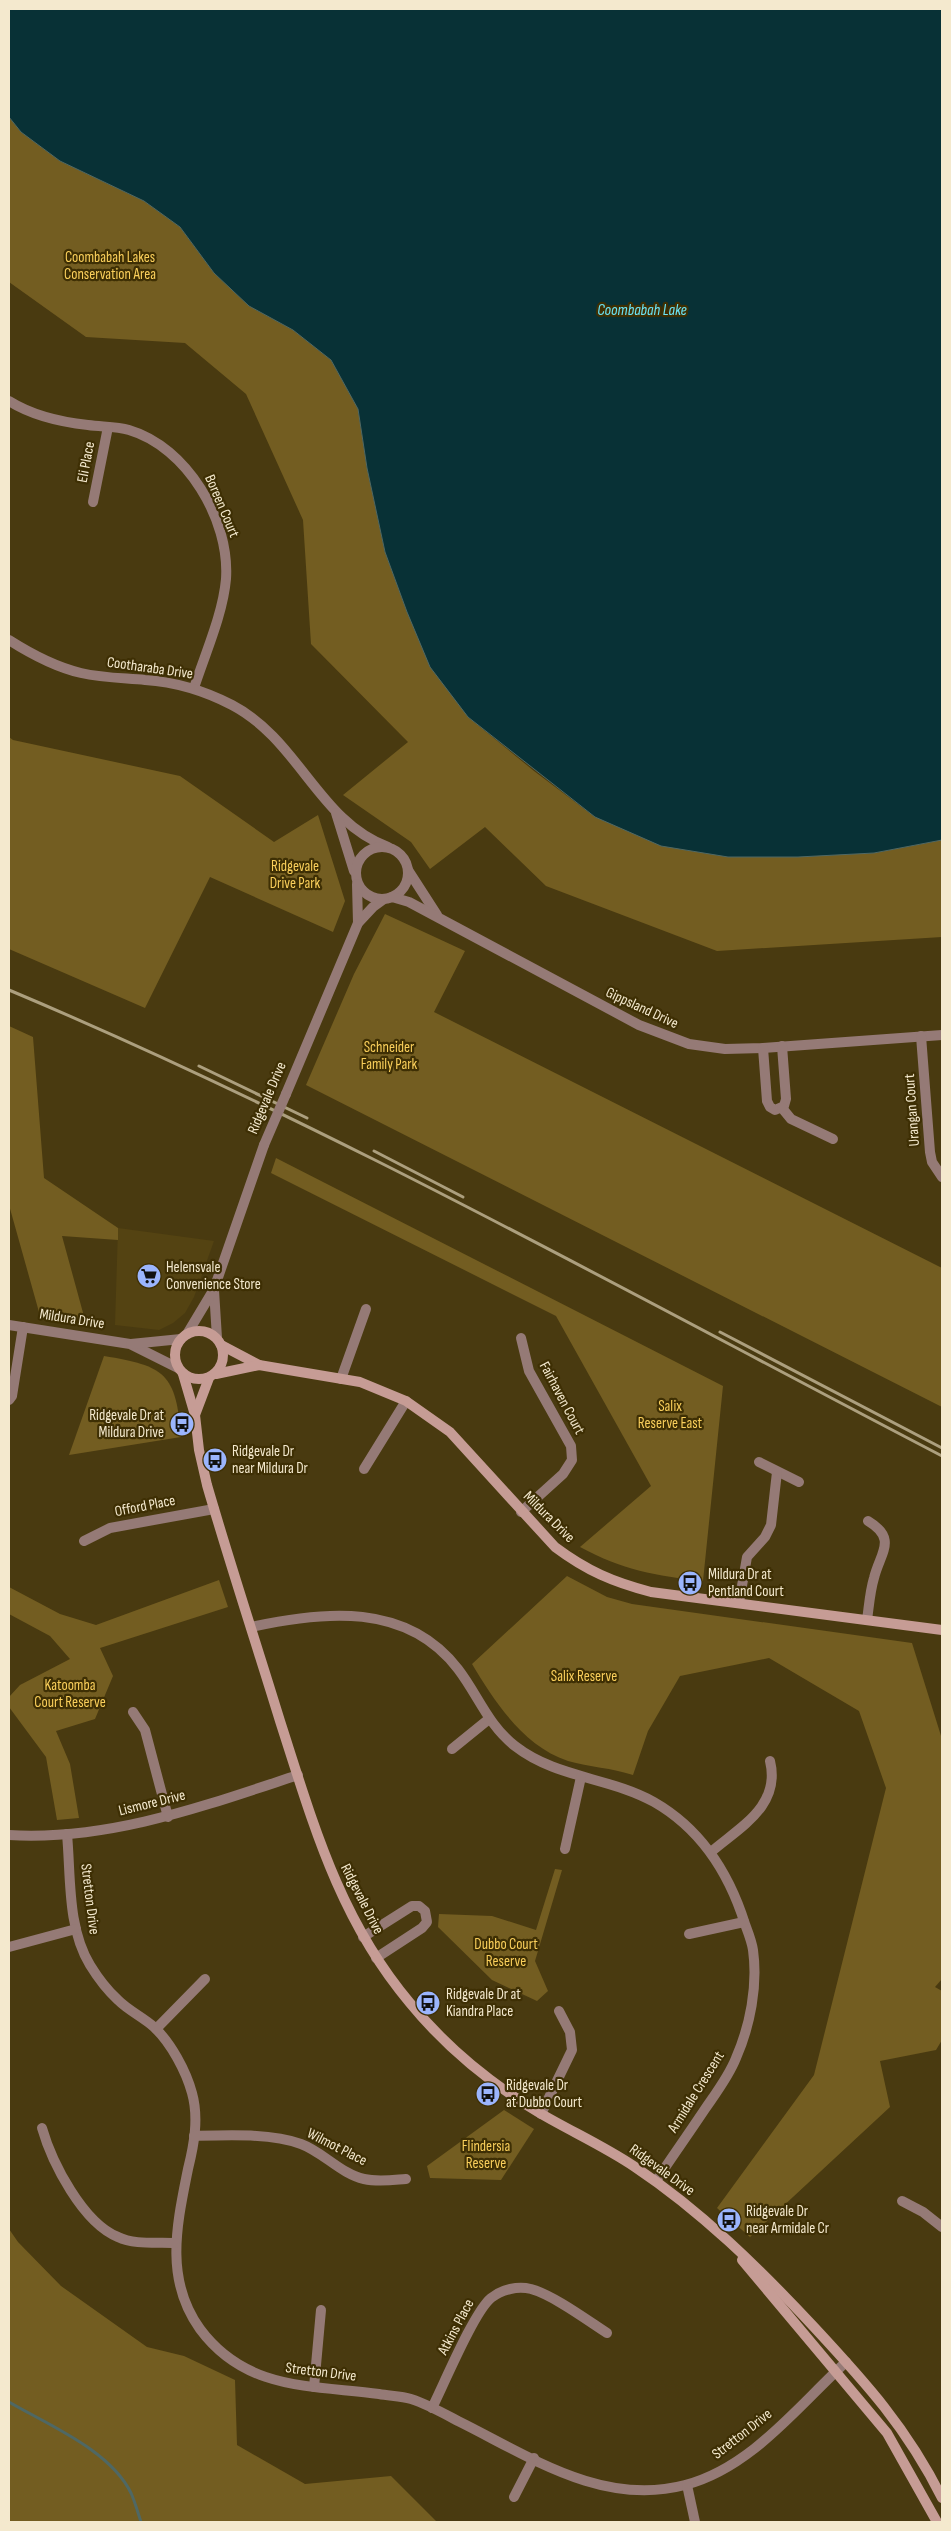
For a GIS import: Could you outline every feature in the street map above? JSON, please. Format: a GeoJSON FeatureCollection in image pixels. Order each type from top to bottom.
{"type":"FeatureCollection","features":[{"type":"Feature","properties":{"kind":"street","name":"Boreen Court"},"geometry":{"type":"LineString","coordinates":[[9,401],[48,418],[66,423],[108,427],[144,435],[178,458],[202,491],[219,530],[226,563],[224,594],[194,688]]}},
{"type":"Feature","properties":{"kind":"street","name":"Eli Place"},"geometry":{"type":"LineString","coordinates":[[93,502],[108,427]]}},
{"type":"Feature","properties":{"kind":"street","name":"Cootharaba Drive"},"geometry":{"type":"LineString","coordinates":[[9,640],[54,664],[80,673],[106,678],[147,680],[194,688],[233,705],[270,732],[284,746],[336,812],[369,840],[388,847]]}},
{"type":"Feature","properties":{"kind":"street","name":"Cootharaba Drive"},"geometry":{"type":"LineString","coordinates":[[336,812],[356,879]]}},
{"type":"Feature","properties":{"kind":"street"},"geometry":{"type":"LineString","coordinates":[[380,846],[388,847],[402,855],[408,870],[405,886],[388,898],[368,895],[356,879],[356,866],[365,852],[380,846]]}},
{"type":"Feature","properties":{"kind":"street","name":"Gippsland Drive"},"geometry":{"type":"LineString","coordinates":[[408,870],[439,918]]}},
{"type":"Feature","properties":{"kind":"street","name":"Ridgevale Drive"},"geometry":{"type":"LineString","coordinates":[[356,879],[358,923]]}},
{"type":"Feature","properties":{"kind":"street","name":"Ridgevale Drive"},"geometry":{"type":"LineString","coordinates":[[184,1337],[214,1289],[264,1145],[358,923],[373,907],[388,898]]}},
{"type":"Feature","properties":{"kind":"street","name":"Gippsland Drive"},"geometry":{"type":"LineString","coordinates":[[388,898],[409,902],[655,1033],[689,1044],[710,1048],[763,1048],[942,1035]]}},
{"type":"Feature","properties":{"kind":"street","name":"Urangan Court"},"geometry":{"type":"LineString","coordinates":[[921,1036],[930,1152],[932,1162],[942,1177]]}},
{"type":"Feature","properties":{"kind":"street"},"geometry":{"type":"LineString","coordinates":[[782,1046],[786,1099],[782,1108]]}},
{"type":"Feature","properties":{"kind":"street"},"geometry":{"type":"LineString","coordinates":[[763,1048],[767,1101],[772,1109],[782,1108]]}},
{"type":"Feature","properties":{"kind":"street"},"geometry":{"type":"LineString","coordinates":[[782,1108],[791,1119],[833,1139]]}},
{"type":"Feature","properties":{"kind":"street","name":"Ridgevale Drive"},"geometry":{"type":"LineString","coordinates":[[214,1289],[219,1342]]}},
{"type":"Feature","properties":{"kind":"street"},"geometry":{"type":"LineString","coordinates":[[341,1378],[366,1309]]}},
{"type":"Feature","properties":{"kind":"street","name":"Mildura Drive"},"geometry":{"type":"LineString","coordinates":[[9,1325],[130,1344],[184,1337]]}},
{"type":"Feature","properties":{"kind":"street"},"geometry":{"type":"LineString","coordinates":[[9,1400],[12,1396],[23,1327]]}},
{"type":"Feature","properties":{"kind":"street"},"geometry":{"type":"LineString","coordinates":[[203,1331],[219,1342],[223,1360],[212,1376],[196,1380],[181,1371],[175,1353],[184,1337],[203,1331]]}},
{"type":"Feature","properties":{"kind":"street","name":"Fairhaven Court"},"geometry":{"type":"LineString","coordinates":[[521,1338],[529,1371],[571,1446],[572,1460],[563,1474],[521,1512]]}},
{"type":"Feature","properties":{"kind":"street","name":"Mildura Drive"},"geometry":{"type":"LineString","coordinates":[[219,1342],[259,1365],[360,1382],[406,1401],[450,1432],[550,1542],[572,1560],[611,1581],[650,1592],[942,1630]]}},
{"type":"Feature","properties":{"kind":"street","name":"Mildura Drive"},"geometry":{"type":"LineString","coordinates":[[130,1344],[181,1371]]}},
{"type":"Feature","properties":{"kind":"street","name":"Mildura Drive"},"geometry":{"type":"LineString","coordinates":[[212,1376],[259,1365]]}},
{"type":"Feature","properties":{"kind":"street","name":"Ridgevale Drive"},"geometry":{"type":"LineString","coordinates":[[181,1371],[195,1415],[200,1459],[214,1509],[330,1872],[344,1902],[376,1958],[410,2003],[462,2057],[499,2086],[541,2114],[591,2140],[656,2181],[763,2272],[870,2386],[910,2439],[942,2498]]}},
{"type":"Feature","properties":{"kind":"street","name":"Ridgevale Drive"},"geometry":{"type":"LineString","coordinates":[[195,1415],[212,1376]]}},
{"type":"Feature","properties":{"kind":"street"},"geometry":{"type":"LineString","coordinates":[[364,1468],[406,1401]]}},
{"type":"Feature","properties":{"kind":"street"},"geometry":{"type":"LineString","coordinates":[[759,1462],[799,1482]]}},
{"type":"Feature","properties":{"kind":"street"},"geometry":{"type":"LineString","coordinates":[[738,1603],[747,1557],[765,1537],[770,1525],[778,1472]]}},
{"type":"Feature","properties":{"kind":"street","name":"Offord Place"},"geometry":{"type":"LineString","coordinates":[[84,1542],[110,1528],[214,1509]]}},
{"type":"Feature","properties":{"kind":"street"},"geometry":{"type":"LineString","coordinates":[[867,1620],[873,1579],[885,1552],[885,1540],[882,1532],[868,1521]]}},
{"type":"Feature","properties":{"kind":"street","name":"Armidale Crescent"},"geometry":{"type":"LineString","coordinates":[[251,1627],[284,1619],[356,1614],[399,1625],[431,1643],[456,1667],[489,1719],[514,1745],[555,1769],[623,1787],[653,1802],[689,1828],[711,1852],[727,1879],[753,1950],[754,1975],[749,2018],[744,2039],[735,2061],[656,2181]]}},
{"type":"Feature","properties":{"kind":"street"},"geometry":{"type":"LineString","coordinates":[[133,1712],[145,1730],[168,1817]]}},
{"type":"Feature","properties":{"kind":"street"},"geometry":{"type":"LineString","coordinates":[[452,1749],[489,1719]]}},
{"type":"Feature","properties":{"kind":"street"},"geometry":{"type":"LineString","coordinates":[[711,1852],[754,1815],[767,1800],[772,1785],[770,1761]]}},
{"type":"Feature","properties":{"kind":"street","name":"Lismore Drive"},"geometry":{"type":"LineString","coordinates":[[9,1835],[67,1834],[130,1826],[168,1817],[298,1775]]}},
{"type":"Feature","properties":{"kind":"street"},"geometry":{"type":"LineString","coordinates":[[565,1849],[581,1777]]}},
{"type":"Feature","properties":{"kind":"street","name":"Stretton Drive"},"geometry":{"type":"LineString","coordinates":[[67,1834],[76,1929],[88,1963],[119,2002],[156,2029],[187,2078],[195,2109],[194,2136],[177,2223],[175,2243],[178,2281],[187,2306],[214,2346],[245,2369],[266,2379],[293,2386],[410,2399],[593,2485],[620,2490],[641,2491],[687,2485],[711,2476],[744,2456],[846,2362]]}},
{"type":"Feature","properties":{"kind":"street"},"geometry":{"type":"LineString","coordinates":[[363,1937],[412,1906],[419,1906],[425,1911],[427,1922],[422,1928],[376,1958]]}},
{"type":"Feature","properties":{"kind":"street"},"geometry":{"type":"LineString","coordinates":[[689,1934],[744,1922]]}},
{"type":"Feature","properties":{"kind":"street"},"geometry":{"type":"LineString","coordinates":[[9,1947],[76,1929]]}},
{"type":"Feature","properties":{"kind":"street"},"geometry":{"type":"LineString","coordinates":[[156,2029],[205,1980]]}},
{"type":"Feature","properties":{"kind":"street"},"geometry":{"type":"LineString","coordinates":[[541,2114],[572,2050],[570,2032],[559,2011]]}},
{"type":"Feature","properties":{"kind":"street"},"geometry":{"type":"LineString","coordinates":[[42,2128],[65,2181],[98,2225],[119,2238],[175,2243]]}},
{"type":"Feature","properties":{"kind":"street","name":"Wilmot Place"},"geometry":{"type":"LineString","coordinates":[[194,2136],[285,2140],[314,2150],[363,2179],[384,2181],[406,2179]]}},
{"type":"Feature","properties":{"kind":"street"},"geometry":{"type":"LineString","coordinates":[[902,2201],[923,2212],[942,2227]]}},
{"type":"Feature","properties":{"kind":"street","name":"Ridgevale Drive"},"geometry":{"type":"LineString","coordinates":[[727,2242],[886,2433],[937,2522]]}},
{"type":"Feature","properties":{"kind":"street","name":"Atkins Place"},"geometry":{"type":"LineString","coordinates":[[432,2408],[479,2313],[491,2298],[500,2292],[521,2288],[531,2289],[607,2333]]}},
{"type":"Feature","properties":{"kind":"street"},"geometry":{"type":"LineString","coordinates":[[314,2387],[321,2310]]}},
{"type":"Feature","properties":{"kind":"street"},"geometry":{"type":"LineString","coordinates":[[514,2497],[534,2458]]}},
{"type":"Feature","properties":{"kind":"street"},"geometry":{"type":"LineString","coordinates":[[928,2470],[942,2487]]}},
{"type":"Feature","properties":{"kind":"street"},"geometry":{"type":"LineString","coordinates":[[687,2485],[695,2522]]}},
{"type":"Feature","properties":{"kind":"shaded area"},"geometry":{"type":"Polygon","coordinates":[[[118,1228],[214,1241],[194,1297],[185,1313],[173,1323],[159,1330],[115,1325],[118,1228]]]}},
{"type":"Feature","properties":{"kind":"green space","name":"Coombabah Lakes Conservation Area"},"geometry":{"type":"Polygon","coordinates":[[[9,117],[21,132],[60,161],[144,201],[180,227],[214,273],[249,306],[293,330],[331,360],[358,409],[367,468],[385,552],[407,612],[468,717],[534,771],[595,817],[728,857],[874,853],[942,840],[942,937],[717,951],[546,886],[485,827],[430,869],[411,842],[343,795],[408,742],[311,644],[303,520],[246,394],[185,343],[86,337],[9,282],[9,117]]]}},
{"type":"Feature","properties":{"kind":"green space","name":"Ridgevale Drive Park"},"geometry":{"type":"Polygon","coordinates":[[[9,737],[13,740],[180,776],[274,842],[318,815],[345,901],[333,932],[210,877],[145,1008],[9,949],[9,737]]]}},
{"type":"Feature","properties":{"kind":"green space","name":"Schneider Family Park"},"geometry":{"type":"Polygon","coordinates":[[[385,914],[465,951],[434,1012],[942,1268],[942,1407],[306,1085],[354,974],[385,914]]]}},
{"type":"Feature","properties":{"kind":"green space"},"geometry":{"type":"Polygon","coordinates":[[[9,1026],[33,1037],[44,1178],[118,1228],[118,1240],[62,1236],[85,1320],[39,1312],[9,1205],[9,1026]]]}},
{"type":"Feature","properties":{"kind":"green space","name":"Salix Reserve East"},"geometry":{"type":"Polygon","coordinates":[[[276,1158],[723,1386],[703,1581],[670,1577],[625,1567],[580,1547],[651,1486],[556,1316],[271,1173],[276,1158]]]}},
{"type":"Feature","properties":{"kind":"green space"},"geometry":{"type":"Polygon","coordinates":[[[104,1356],[141,1364],[154,1369],[164,1376],[171,1386],[175,1399],[181,1437],[69,1455],[104,1356]]]}},
{"type":"Feature","properties":{"kind":"green space","name":"Salix Reserve"},"geometry":{"type":"Polygon","coordinates":[[[567,1576],[607,1597],[632,1604],[912,1643],[942,1739],[942,1979],[935,1987],[942,1991],[942,2040],[936,2050],[880,2061],[890,2107],[750,2237],[717,2208],[814,2075],[886,1788],[859,1711],[769,1658],[680,1676],[648,1731],[633,1775],[568,1761],[537,1745],[512,1721],[490,1693],[472,1664],[567,1576]]]}},
{"type":"Feature","properties":{"kind":"green space","name":"Katoomba Court Reserve"},"geometry":{"type":"Polygon","coordinates":[[[219,1580],[228,1607],[100,1648],[113,1676],[95,1719],[56,1731],[70,1764],[79,1818],[57,1820],[46,1757],[9,1707],[9,1697],[20,1685],[70,1659],[50,1636],[9,1614],[9,1587],[60,1614],[96,1625],[219,1580]]]}},
{"type":"Feature","properties":{"kind":"green space","name":"Dubbo Court Reserve"},"geometry":{"type":"Polygon","coordinates":[[[555,1869],[562,1870],[535,1961],[548,1991],[537,2001],[492,1980],[438,1927],[439,1914],[492,1916],[536,1930],[555,1869]]]}},
{"type":"Feature","properties":{"kind":"green space","name":"Flindersia Reserve"},"geometry":{"type":"Polygon","coordinates":[[[504,2110],[534,2129],[501,2180],[430,2178],[427,2166],[504,2110]]]}},
{"type":"Feature","properties":{"kind":"green space"},"geometry":{"type":"Polygon","coordinates":[[[9,2229],[18,2242],[61,2286],[147,2347],[184,2356],[235,2380],[237,2445],[305,2484],[391,2476],[437,2522],[9,2522],[9,2229]]]}},
{"type":"Feature","properties":{"kind":"water","name":"Coombabah Lake"},"geometry":{"type":"Polygon","coordinates":[[[9,9],[942,9],[942,840],[874,853],[798,857],[728,857],[661,846],[595,817],[468,717],[430,667],[407,612],[385,552],[367,468],[358,409],[331,360],[293,330],[249,306],[214,273],[180,227],[144,201],[60,161],[21,132],[9,117],[9,9]]]}},
{"type":"Feature","properties":{"kind":"waterway"},"geometry":{"type":"LineString","coordinates":[[9,2402],[77,2440],[109,2464],[131,2493],[141,2522]]}},
{"type":"Feature","properties":{"kind":"railway"},"geometry":{"type":"LineString","coordinates":[[9,990],[129,1042],[247,1097],[364,1155],[596,1274],[942,1456]]}},
{"type":"Feature","properties":{"kind":"railway"},"geometry":{"type":"LineString","coordinates":[[199,1066],[307,1118]]}},
{"type":"Feature","properties":{"kind":"railway"},"geometry":{"type":"LineString","coordinates":[[374,1151],[463,1197]]}},
{"type":"Feature","properties":{"kind":"railway"},"geometry":{"type":"LineString","coordinates":[[720,1332],[942,1448]]}},
{"type":"Feature","properties":{"kind":"place","name":"Helensvale Convenience Store"},"geometry":{"type":"Point","coordinates":[149,1276]}},
{"type":"Feature","properties":{"kind":"place","name":"Ridgevale Dr at Mildura Drive"},"geometry":{"type":"Point","coordinates":[182,1424]}},
{"type":"Feature","properties":{"kind":"place","name":"Ridgevale Dr near Mildura Dr"},"geometry":{"type":"Point","coordinates":[215,1460]}},
{"type":"Feature","properties":{"kind":"place","name":"Mildura Dr at Pentland Court"},"geometry":{"type":"Point","coordinates":[690,1583]}},
{"type":"Feature","properties":{"kind":"place","name":"Ridgevale Dr at Kiandra Place"},"geometry":{"type":"Point","coordinates":[428,2003]}},
{"type":"Feature","properties":{"kind":"place","name":"Ridgevale Dr at Dubbo Court"},"geometry":{"type":"Point","coordinates":[488,2094]}},
{"type":"Feature","properties":{"kind":"place","name":"Ridgevale Dr near Armidale Cr"},"geometry":{"type":"Point","coordinates":[729,2220]}}]}
